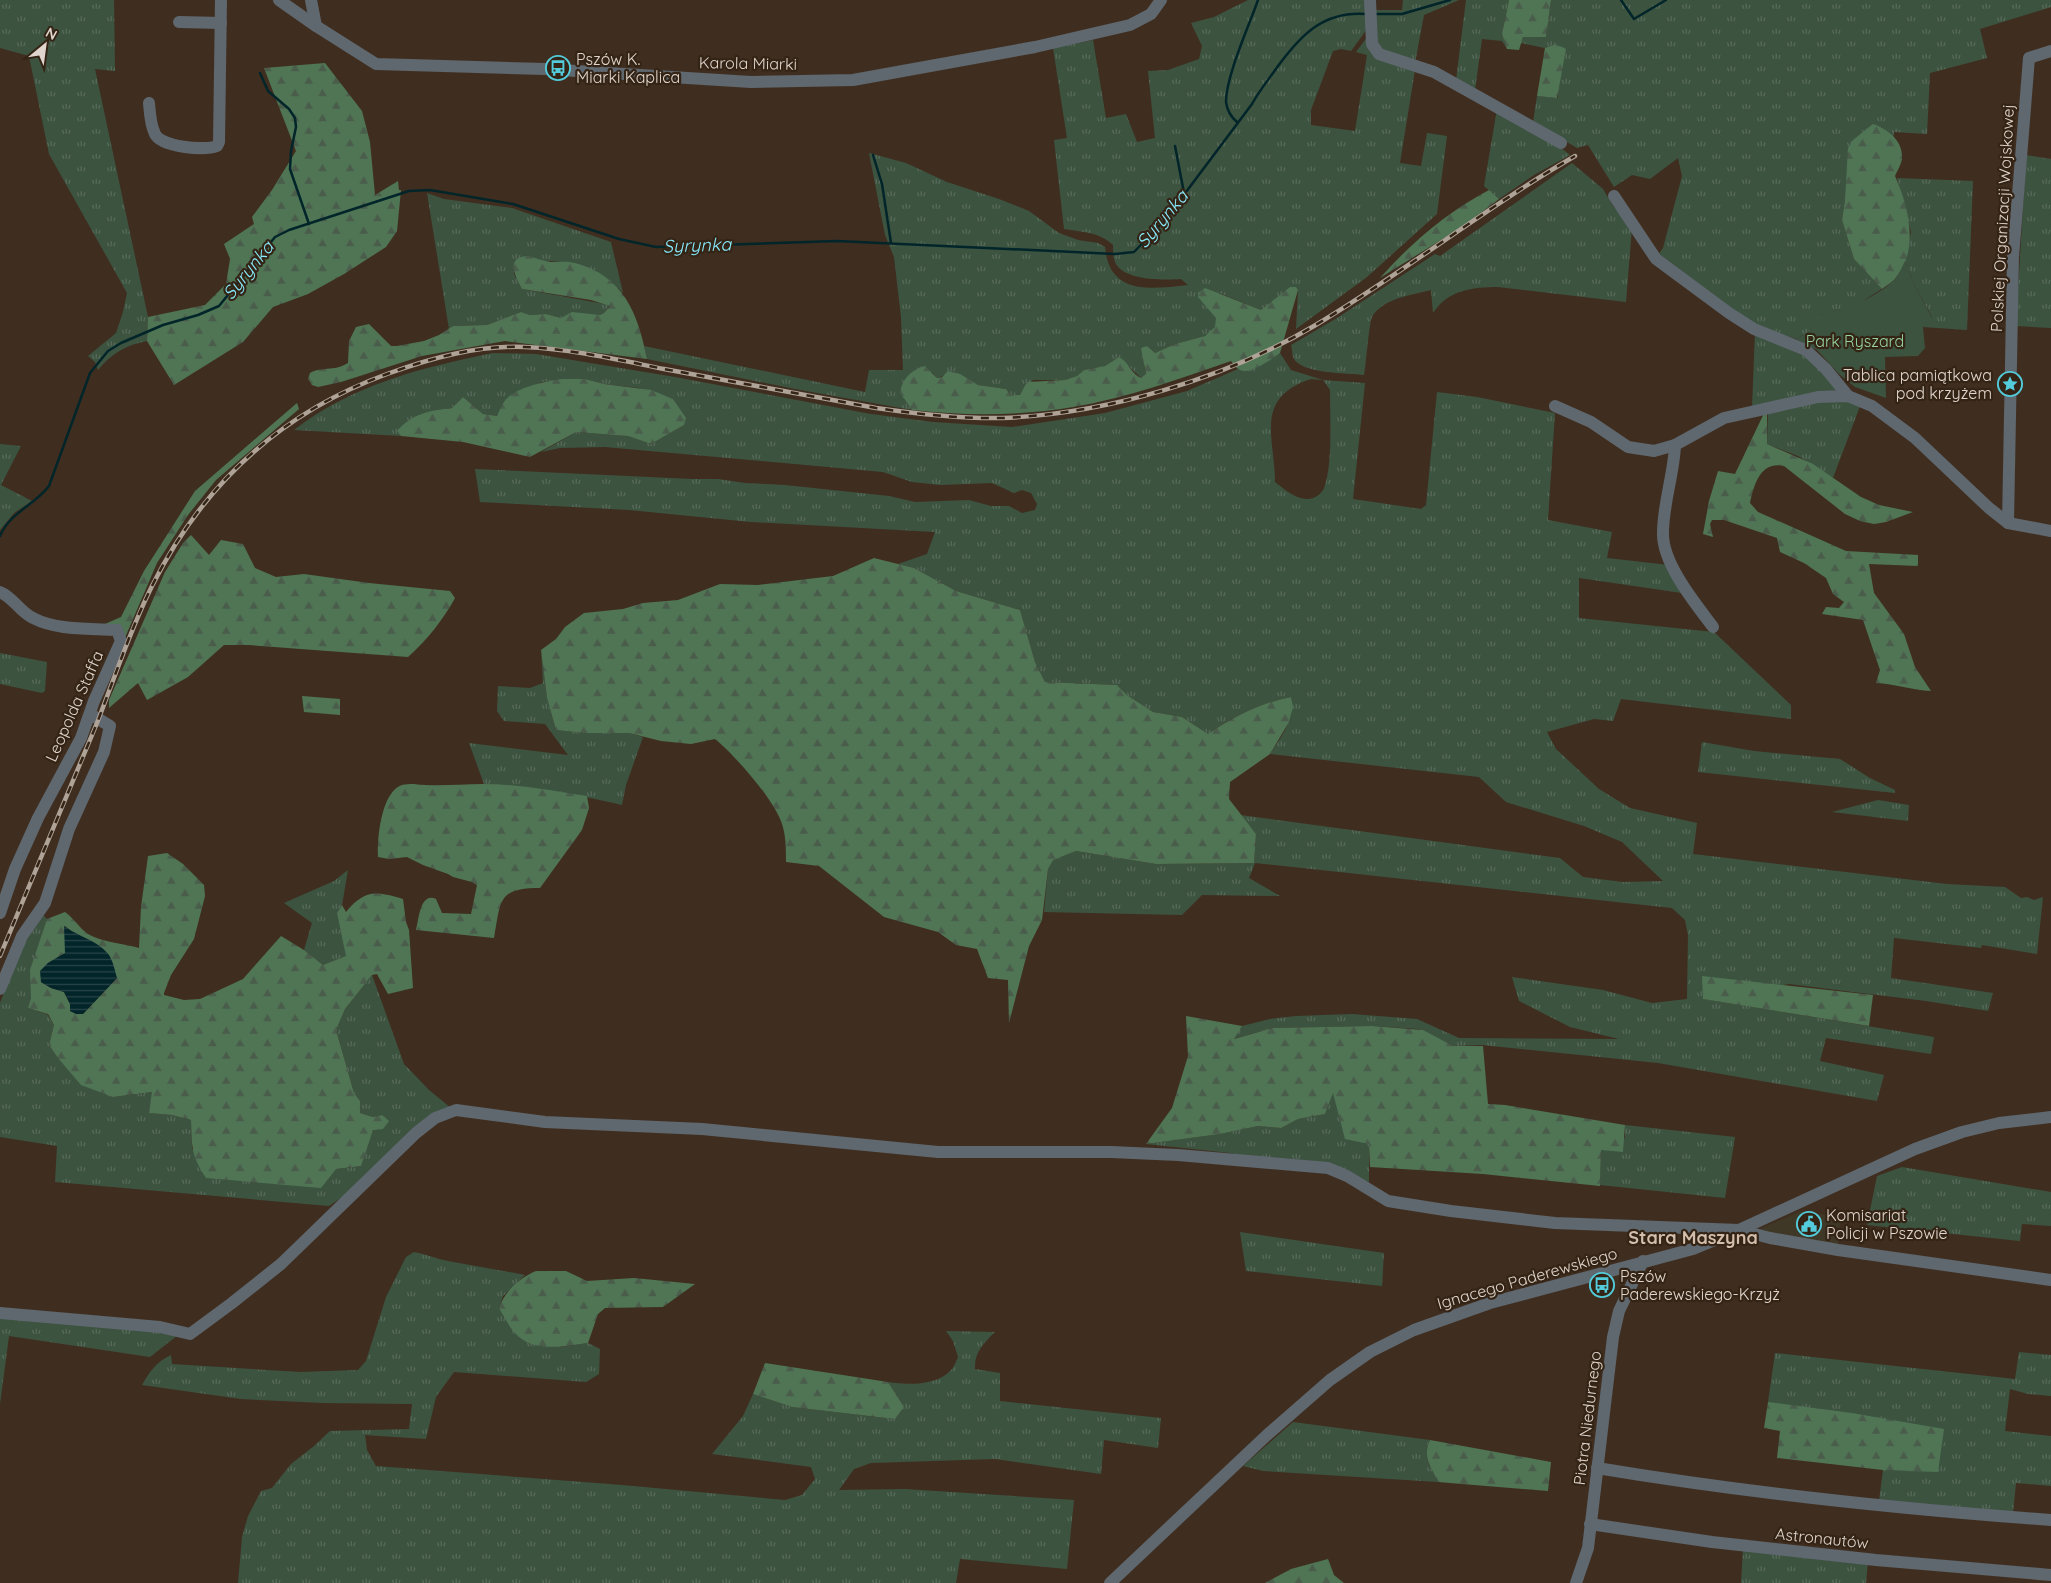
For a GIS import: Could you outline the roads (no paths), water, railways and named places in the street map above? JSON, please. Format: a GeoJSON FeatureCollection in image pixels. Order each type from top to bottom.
{"type":"FeatureCollection","features":[{"type":"Feature","properties":{"kind":"street"},"geometry":{"type":"LineString","coordinates":[[149,103],[155,135],[162,142],[209,149],[217,146],[219,142],[221,0]]}},
{"type":"Feature","properties":{"kind":"street","name":"Karola Miarki"},"geometry":{"type":"LineString","coordinates":[[279,0],[376,64],[546,69],[750,82],[853,80],[928,68],[1110,31],[1130,25],[1151,14],[1161,0]]}},
{"type":"Feature","properties":{"kind":"street"},"geometry":{"type":"LineString","coordinates":[[311,0],[316,26]]}},
{"type":"Feature","properties":{"kind":"street"},"geometry":{"type":"LineString","coordinates":[[1371,10],[1372,44],[1379,54],[1434,72],[1561,143]]}},
{"type":"Feature","properties":{"kind":"street"},"geometry":{"type":"LineString","coordinates":[[179,22],[220,22]]}},
{"type":"Feature","properties":{"kind":"street","name":"Polskiej Organizacji Wojskowej"},"geometry":{"type":"LineString","coordinates":[[2008,523],[2013,257],[2028,58],[2051,51]]}},
{"type":"Feature","properties":{"kind":"street"},"geometry":{"type":"LineString","coordinates":[[1614,196],[1656,259],[1729,313],[1754,329],[1798,345],[1806,350],[1826,369],[1848,396]]}},
{"type":"Feature","properties":{"kind":"street"},"geometry":{"type":"LineString","coordinates":[[1555,406],[1591,422],[1628,447],[1654,451],[1676,445],[1724,418],[1818,397],[1848,396],[1872,406],[1915,438],[1989,508],[2008,523],[2051,531]]}},
{"type":"Feature","properties":{"kind":"street"},"geometry":{"type":"LineString","coordinates":[[1676,445],[1663,533],[1666,551],[1692,598],[1712,626]]}},
{"type":"Feature","properties":{"kind":"street","name":"Leopolda Staffa"},"geometry":{"type":"LineString","coordinates":[[0,592],[6,594],[31,618],[47,624],[73,628],[116,630],[121,641],[94,701],[80,738],[30,835],[15,869],[0,913]]}},
{"type":"Feature","properties":{"kind":"street"},"geometry":{"type":"LineString","coordinates":[[0,989],[22,936],[45,903],[69,829],[104,752],[110,726],[90,714]]}},
{"type":"Feature","properties":{"kind":"street"},"geometry":{"type":"LineString","coordinates":[[0,1313],[160,1327],[190,1334],[281,1264],[416,1133],[435,1118],[456,1110],[544,1122],[702,1129],[938,1152],[1111,1152],[1178,1155],[1328,1168],[1347,1176],[1388,1201],[1451,1211],[1555,1222],[1740,1230],[1770,1238],[1838,1250],[2051,1280]]}},
{"type":"Feature","properties":{"kind":"street","name":"Ignacego Paderewskiego"},"geometry":{"type":"LineString","coordinates":[[1110,1583],[1267,1435],[1330,1380],[1370,1352],[1414,1330],[1490,1303],[1693,1249],[1740,1230],[1915,1149],[1945,1138],[1998,1123],[2051,1117]]}},
{"type":"Feature","properties":{"kind":"street","name":"Piotra Niedurnego"},"geometry":{"type":"LineString","coordinates":[[1576,1583],[1586,1555],[1613,1337],[1619,1311],[1643,1261]]}},
{"type":"Feature","properties":{"kind":"street"},"geometry":{"type":"LineString","coordinates":[[1597,1468],[1692,1484],[1942,1512],[2051,1520]]}},
{"type":"Feature","properties":{"kind":"street","name":"Astronautów"},"geometry":{"type":"LineString","coordinates":[[1590,1524],[1720,1543],[1876,1560],[2051,1575]]}},
{"type":"Feature","properties":{"kind":"water"},"geometry":{"type":"Polygon","coordinates":[[[64,926],[105,950],[112,960],[117,978],[83,1014],[76,1014],[70,1011],[70,1004],[64,992],[51,988],[41,982],[40,971],[48,963],[65,953],[64,926]]]}},
{"type":"Feature","properties":{"kind":"waterway"},"geometry":{"type":"LineString","coordinates":[[1237,122],[1227,108],[1227,91],[1234,65],[1258,0]]}},
{"type":"Feature","properties":{"kind":"waterway","name":"Syrynka"},"geometry":{"type":"LineString","coordinates":[[1374,14],[1402,14],[1450,0]]}},
{"type":"Feature","properties":{"kind":"waterway","name":"Syrynka"},"geometry":{"type":"LineString","coordinates":[[1621,0],[1634,19],[1666,0]]}},
{"type":"Feature","properties":{"kind":"waterway","name":"Syrynka"},"geometry":{"type":"LineString","coordinates":[[0,536],[9,521],[37,499],[49,486],[90,373],[108,351],[121,343],[163,325],[198,315],[219,306],[275,237],[289,230],[409,191],[430,190],[513,204],[619,239],[656,247],[837,241],[1115,254],[1134,252],[1165,220],[1295,44],[1314,27],[1325,21],[1337,16],[1366,14]]}},
{"type":"Feature","properties":{"kind":"waterway"},"geometry":{"type":"LineString","coordinates":[[260,73],[268,91],[289,109],[295,118],[296,127],[291,151],[290,169],[309,224]]}},
{"type":"Feature","properties":{"kind":"waterway"},"geometry":{"type":"LineString","coordinates":[[1175,146],[1184,193]]}},
{"type":"Feature","properties":{"kind":"waterway"},"geometry":{"type":"LineString","coordinates":[[873,155],[882,184],[891,243]]}},
{"type":"Feature","properties":{"kind":"railway"},"geometry":{"type":"LineString","coordinates":[[0,956],[97,723],[137,620],[152,586],[172,549],[195,515],[248,456],[279,431],[312,409],[348,390],[387,374],[438,358],[472,350],[525,347],[595,355],[876,408],[923,414],[971,418],[1002,418],[1082,409],[1123,401],[1163,390],[1242,362],[1279,345],[1347,306],[1509,197],[1575,156]]}},
{"type":"Feature","properties":{"kind":"place","name":"Pszów K. Miarki Kaplica"},"geometry":{"type":"Point","coordinates":[558,68]}},
{"type":"Feature","properties":{"kind":"place","name":"Tablica pamiątkowa pod krzyżem"},"geometry":{"type":"Point","coordinates":[2010,384]}},
{"type":"Feature","properties":{"kind":"place","name":"Komisariat Policji w Pszowie"},"geometry":{"type":"Point","coordinates":[1809,1224]}},
{"type":"Feature","properties":{"kind":"place","name":"Pszów Paderewskiego-Krzyż"},"geometry":{"type":"Point","coordinates":[1602,1285]}},
{"type":"Feature","properties":{"kind":"district","name":"Stara Maszyna"},"geometry":{"type":"Point","coordinates":[1693,1237]}},
{"type":"Feature","properties":{"kind":"park label","name":"Park Ryszard"},"geometry":{"type":"Point","coordinates":[1855,341]}}]}
